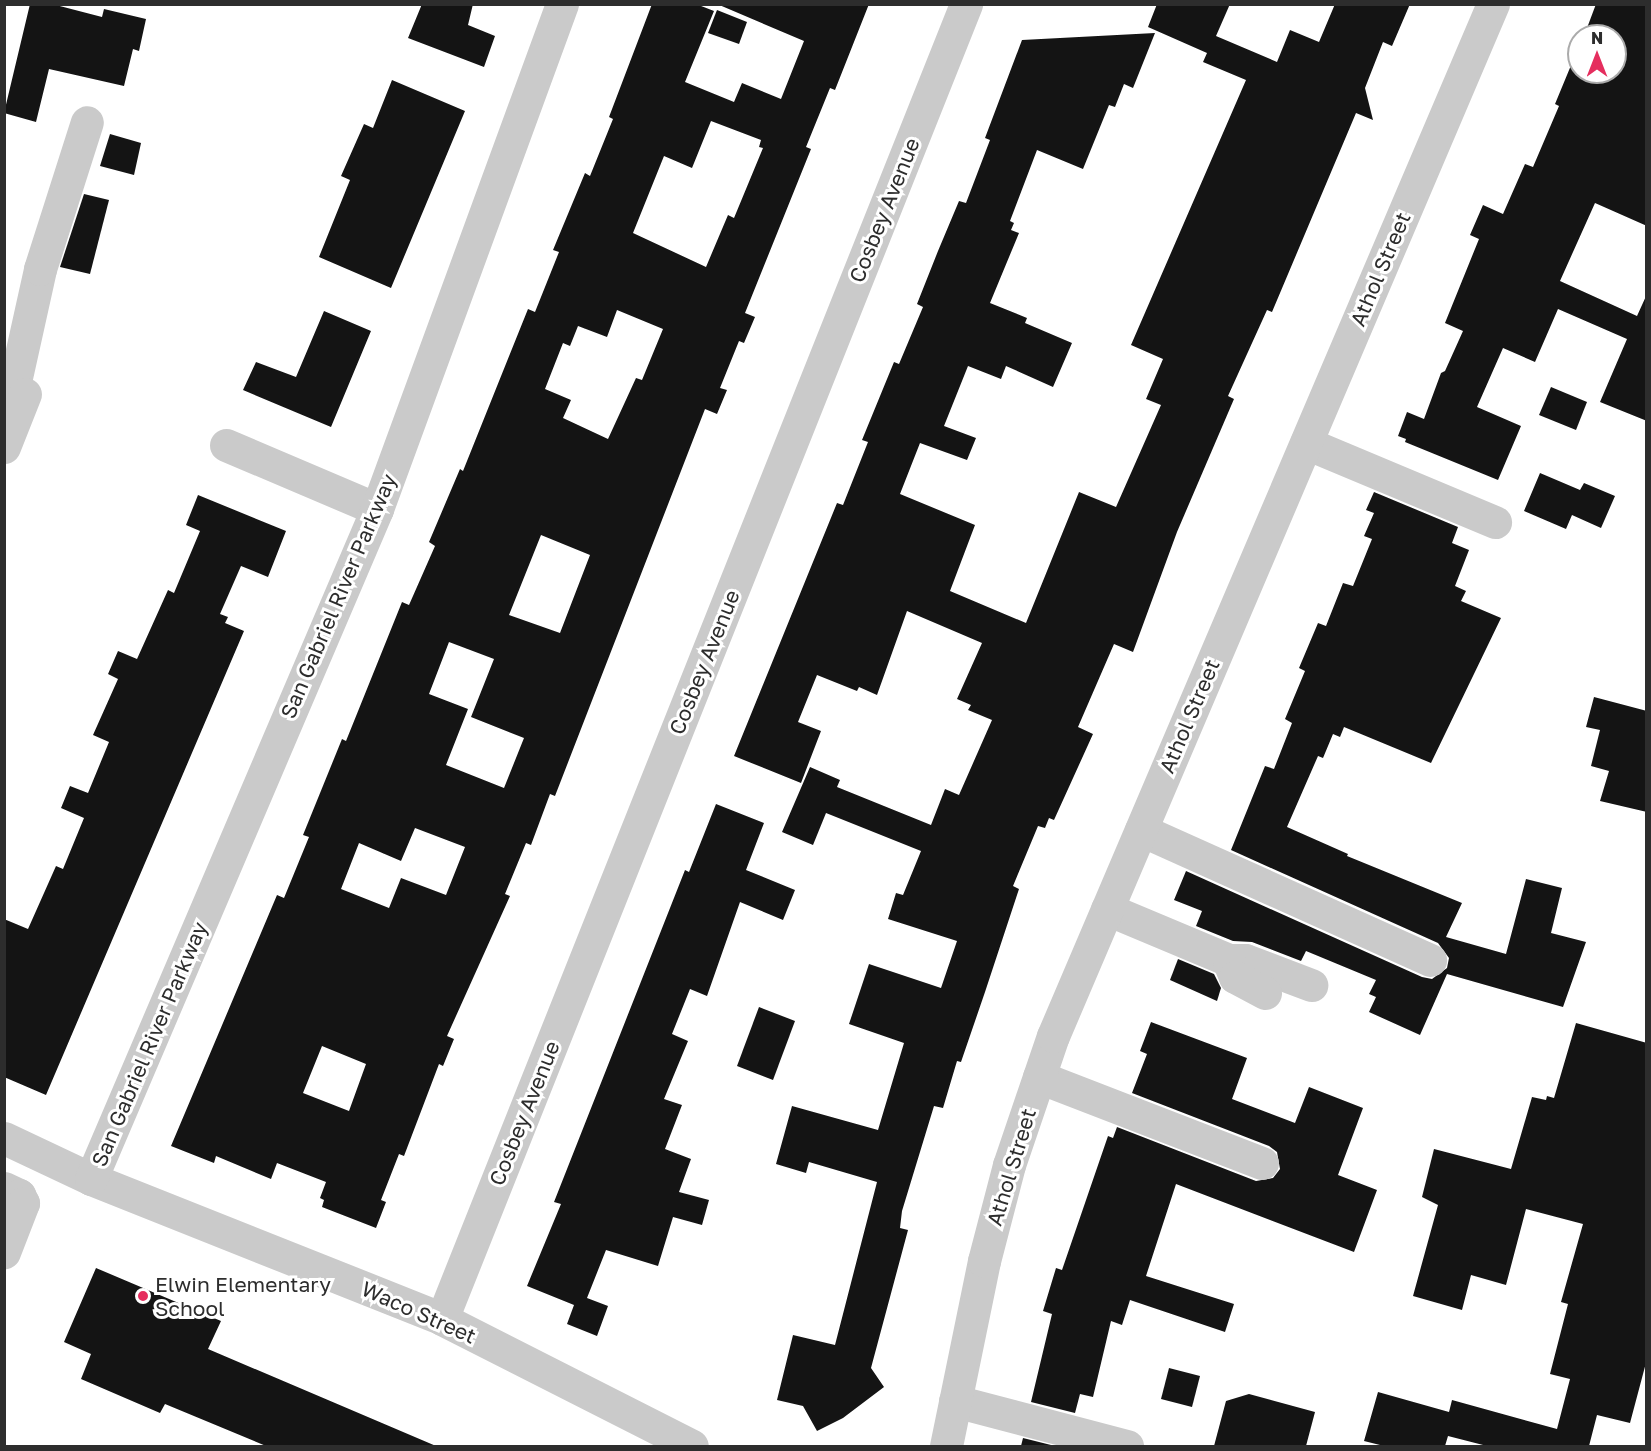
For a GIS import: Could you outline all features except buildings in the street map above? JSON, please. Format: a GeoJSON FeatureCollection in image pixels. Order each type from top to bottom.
{"type":"FeatureCollection","features":[{"type":"Feature","properties":{"kind":"street","name":"San Gabriel River Parkway"},"geometry":{"type":"LineString","coordinates":[[91,1179],[377,508],[562,4]]}},
{"type":"Feature","properties":{"kind":"street","name":"Cosbey Avenue"},"geometry":{"type":"LineString","coordinates":[[442,1319],[966,4]]}},
{"type":"Feature","properties":{"kind":"street","name":"Athol Street"},"geometry":{"type":"LineString","coordinates":[[946,1446],[987,1251],[1009,1165],[1039,1077],[1107,909],[1493,4]]}},
{"type":"Feature","properties":{"kind":"street"},"geometry":{"type":"LineString","coordinates":[[4,447],[22,393],[40,269],[87,122]]}},
{"type":"Feature","properties":{"kind":"street"},"geometry":{"type":"LineString","coordinates":[[1306,443],[1495,522]]}},
{"type":"Feature","properties":{"kind":"street"},"geometry":{"type":"LineString","coordinates":[[226,445],[377,508]]}},
{"type":"Feature","properties":{"kind":"street"},"geometry":{"type":"LineString","coordinates":[[1141,830],[1430,960]]}},
{"type":"Feature","properties":{"kind":"street"},"geometry":{"type":"LineString","coordinates":[[1107,909],[1229,960],[1245,960],[1311,985]]}},
{"type":"Feature","properties":{"kind":"street"},"geometry":{"type":"LineString","coordinates":[[1229,960],[1235,977],[1265,993]]}},
{"type":"Feature","properties":{"kind":"street"},"geometry":{"type":"LineString","coordinates":[[1039,1077],[1262,1163]]}},
{"type":"Feature","properties":{"kind":"street","name":"Waco Street"},"geometry":{"type":"LineString","coordinates":[[4,1138],[91,1179],[442,1319],[692,1446]]}},
{"type":"Feature","properties":{"kind":"street"},"geometry":{"type":"LineString","coordinates":[[4,1188],[19,1195],[23,1203],[4,1252]]}},
{"type":"Feature","properties":{"kind":"street"},"geometry":{"type":"LineString","coordinates":[[955,1401],[1127,1446]]}},
{"type":"Feature","properties":{"kind":"place","name":"Elwin Elementary School"},"geometry":{"type":"Point","coordinates":[143,1296]}}]}
